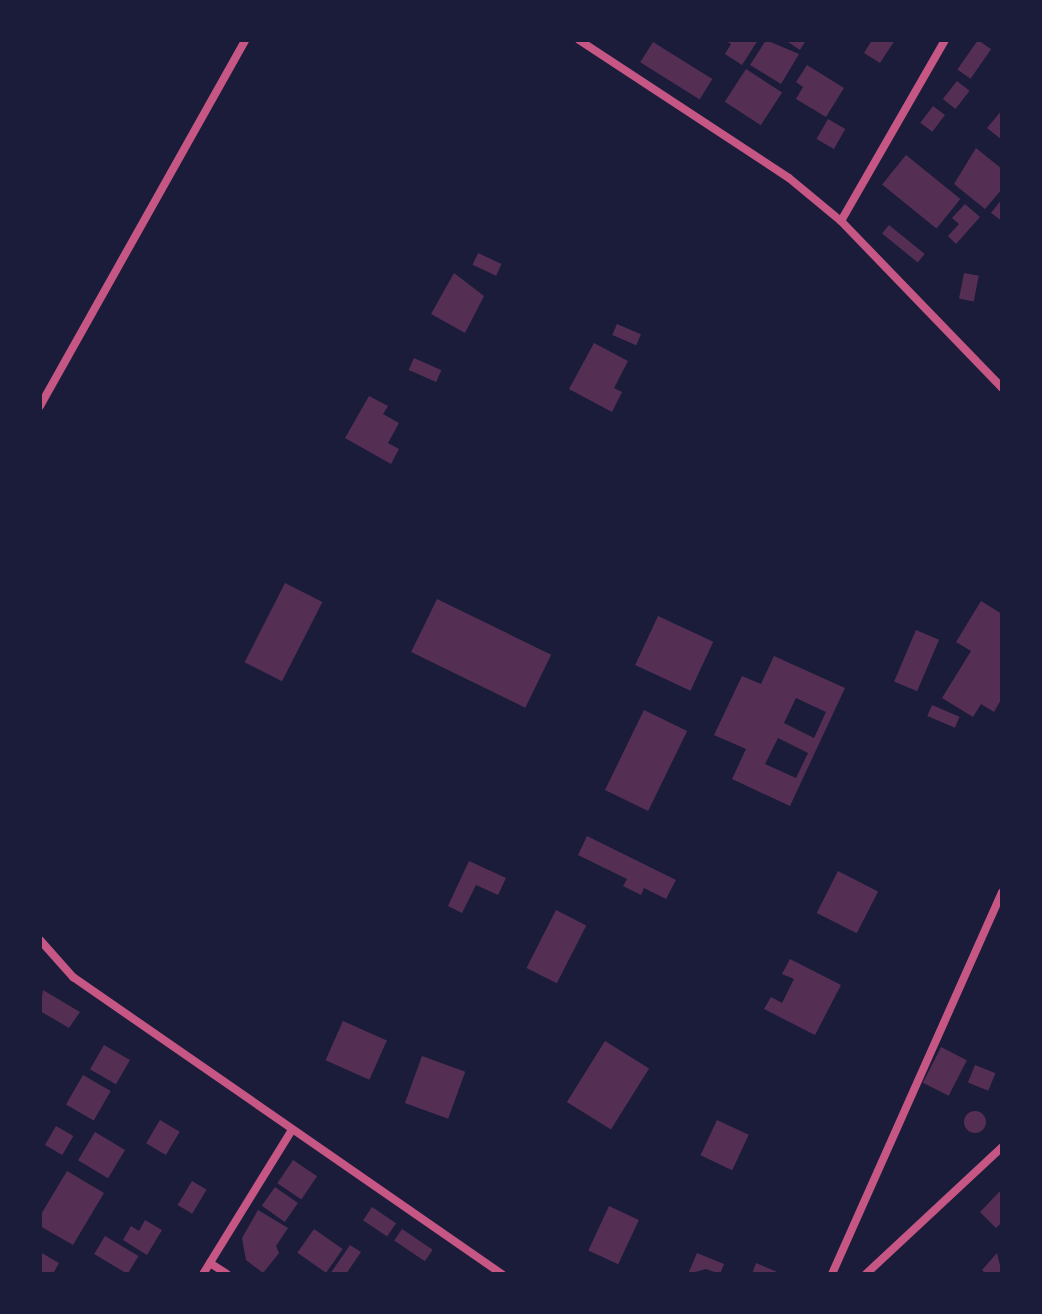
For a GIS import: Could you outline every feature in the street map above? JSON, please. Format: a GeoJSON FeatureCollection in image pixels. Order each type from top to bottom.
{"type":"FeatureCollection","features":[{"type":"Feature","properties":{"kind":"street"},"geometry":{"type":"LineString","coordinates":[[40,406],[245,40]]}},
{"type":"Feature","properties":{"kind":"street"},"geometry":{"type":"LineString","coordinates":[[841,221],[945,40]]}},
{"type":"Feature","properties":{"kind":"street"},"geometry":{"type":"LineString","coordinates":[[582,41],[789,178],[841,221],[1002,388]]}},
{"type":"Feature","properties":{"kind":"street"},"geometry":{"type":"LineString","coordinates":[[832,1274],[1002,892]]}},
{"type":"Feature","properties":{"kind":"street"},"geometry":{"type":"LineString","coordinates":[[40,940],[73,977],[502,1274]]}},
{"type":"Feature","properties":{"kind":"street"},"geometry":{"type":"LineString","coordinates":[[203,1274],[292,1130]]}},
{"type":"Feature","properties":{"kind":"street"},"geometry":{"type":"LineString","coordinates":[[866,1274],[1002,1147]]}},
{"type":"Feature","properties":{"kind":"street"},"geometry":{"type":"LineString","coordinates":[[210,1263],[227,1274]]}},
{"type":"Feature","properties":{"kind":"building"},"geometry":{"type":"Polygon","coordinates":[[[725,40],[758,40],[742,65],[725,54],[731,44],[725,40]]]}},
{"type":"Feature","properties":{"kind":"building"},"geometry":{"type":"Polygon","coordinates":[[[766,40],[799,54],[781,84],[750,65],[766,40]]]}},
{"type":"Feature","properties":{"kind":"building"},"geometry":{"type":"Polygon","coordinates":[[[785,40],[806,40],[800,50],[785,40]]]}},
{"type":"Feature","properties":{"kind":"building"},"geometry":{"type":"Polygon","coordinates":[[[872,40],[895,40],[880,63],[864,53],[872,40]]]}},
{"type":"Feature","properties":{"kind":"building"},"geometry":{"type":"Polygon","coordinates":[[[978,40],[991,49],[970,79],[957,69],[978,40]]]}},
{"type":"Feature","properties":{"kind":"building"},"geometry":{"type":"Polygon","coordinates":[[[653,42],[712,79],[700,99],[640,62],[653,42]]]}},
{"type":"Feature","properties":{"kind":"building"},"geometry":{"type":"Polygon","coordinates":[[[807,65],[844,88],[826,117],[796,99],[803,87],[796,82],[807,65]]]}},
{"type":"Feature","properties":{"kind":"building"},"geometry":{"type":"Polygon","coordinates":[[[746,69],[782,92],[761,125],[725,102],[746,69]]]}},
{"type":"Feature","properties":{"kind":"building"},"geometry":{"type":"Polygon","coordinates":[[[957,81],[970,91],[955,109],[943,99],[957,81]]]}},
{"type":"Feature","properties":{"kind":"building"},"geometry":{"type":"Polygon","coordinates":[[[933,106],[945,115],[932,132],[920,123],[933,106]]]}},
{"type":"Feature","properties":{"kind":"building"},"geometry":{"type":"Polygon","coordinates":[[[1002,110],[1002,140],[987,128],[1002,110]]]}},
{"type":"Feature","properties":{"kind":"building"},"geometry":{"type":"Polygon","coordinates":[[[828,119],[845,129],[834,149],[816,139],[828,119]]]}},
{"type":"Feature","properties":{"kind":"building"},"geometry":{"type":"Polygon","coordinates":[[[976,148],[1002,169],[1002,189],[985,209],[954,184],[976,148]]]}},
{"type":"Feature","properties":{"kind":"building"},"geometry":{"type":"Polygon","coordinates":[[[906,155],[960,199],[936,229],[882,185],[906,155]]]}},
{"type":"Feature","properties":{"kind":"building"},"geometry":{"type":"Polygon","coordinates":[[[1002,199],[1002,221],[991,213],[1002,199]]]}},
{"type":"Feature","properties":{"kind":"building"},"geometry":{"type":"Polygon","coordinates":[[[965,204],[980,217],[956,244],[948,236],[959,224],[952,218],[965,204]]]}},
{"type":"Feature","properties":{"kind":"building"},"geometry":{"type":"Polygon","coordinates":[[[889,225],[925,254],[918,262],[882,234],[889,225]]]}},
{"type":"Feature","properties":{"kind":"building"},"geometry":{"type":"Polygon","coordinates":[[[478,253],[502,264],[496,276],[473,265],[478,253]]]}},
{"type":"Feature","properties":{"kind":"building"},"geometry":{"type":"Polygon","coordinates":[[[454,273],[484,296],[465,333],[431,314],[454,273]]]}},
{"type":"Feature","properties":{"kind":"building"},"geometry":{"type":"Polygon","coordinates":[[[964,273],[979,276],[974,301],[959,299],[964,273]]]}},
{"type":"Feature","properties":{"kind":"building"},"geometry":{"type":"Polygon","coordinates":[[[617,324],[641,334],[636,345],[612,335],[617,324]]]}},
{"type":"Feature","properties":{"kind":"building"},"geometry":{"type":"Polygon","coordinates":[[[594,343],[628,361],[614,388],[622,392],[612,412],[569,389],[594,343]]]}},
{"type":"Feature","properties":{"kind":"building"},"geometry":{"type":"Polygon","coordinates":[[[414,358],[441,370],[436,382],[409,370],[414,358]]]}},
{"type":"Feature","properties":{"kind":"building"},"geometry":{"type":"Polygon","coordinates":[[[369,396],[388,406],[383,414],[399,423],[388,443],[399,449],[391,464],[345,438],[369,396]]]}},
{"type":"Feature","properties":{"kind":"building"},"geometry":{"type":"Polygon","coordinates":[[[285,583],[322,602],[282,681],[245,662],[285,583]]]}},
{"type":"Feature","properties":{"kind":"building"},"geometry":{"type":"Polygon","coordinates":[[[437,599],[551,655],[525,708],[411,652],[437,599]]]}},
{"type":"Feature","properties":{"kind":"building"},"geometry":{"type":"Polygon","coordinates":[[[981,601],[1002,614],[1002,698],[994,712],[981,704],[973,717],[942,698],[971,651],[956,642],[981,601]]]}},
{"type":"Feature","properties":{"kind":"building"},"geometry":{"type":"Polygon","coordinates":[[[658,616],[713,642],[690,691],[635,665],[658,616]]]}},
{"type":"Feature","properties":{"kind":"building"},"geometry":{"type":"Polygon","coordinates":[[[916,630],[939,640],[917,691],[894,682],[916,630]]]}},
{"type":"Feature","properties":{"kind":"building"},"geometry":{"type":"Polygon","coordinates":[[[774,656],[845,688],[790,806],[732,779],[746,749],[714,735],[742,676],[761,684],[774,656]],[[796,698],[784,723],[814,738],[826,712],[796,698]],[[778,738],[765,764],[796,778],[808,753],[778,738]]]}},
{"type":"Feature","properties":{"kind":"building"},"geometry":{"type":"Polygon","coordinates":[[[932,705],[960,717],[955,728],[927,716],[932,705]]]}},
{"type":"Feature","properties":{"kind":"building"},"geometry":{"type":"Polygon","coordinates":[[[644,710],[687,731],[648,811],[605,790],[644,710]]]}},
{"type":"Feature","properties":{"kind":"building"},"geometry":{"type":"Polygon","coordinates":[[[587,836],[676,880],[666,899],[644,888],[641,895],[623,886],[627,879],[578,855],[587,836]]]}},
{"type":"Feature","properties":{"kind":"building"},"geometry":{"type":"Polygon","coordinates":[[[469,861],[506,878],[498,895],[476,885],[462,913],[448,906],[469,861]]]}},
{"type":"Feature","properties":{"kind":"building"},"geometry":{"type":"Polygon","coordinates":[[[838,871],[878,891],[857,933],[817,913],[838,871]]]}},
{"type":"Feature","properties":{"kind":"building"},"geometry":{"type":"Polygon","coordinates":[[[556,910],[586,925],[557,983],[526,968],[556,910]]]}},
{"type":"Feature","properties":{"kind":"building"},"geometry":{"type":"Polygon","coordinates":[[[790,959],[841,985],[815,1035],[764,1009],[771,997],[782,1003],[794,979],[782,974],[790,959]]]}},
{"type":"Feature","properties":{"kind":"building"},"geometry":{"type":"Polygon","coordinates":[[[43,990],[80,1012],[69,1028],[40,1011],[43,990]]]}},
{"type":"Feature","properties":{"kind":"building"},"geometry":{"type":"Polygon","coordinates":[[[343,1021],[387,1041],[369,1080],[326,1060],[343,1021]]]}},
{"type":"Feature","properties":{"kind":"building"},"geometry":{"type":"Polygon","coordinates":[[[605,1041],[649,1069],[611,1130],[567,1102],[605,1041]]]}},
{"type":"Feature","properties":{"kind":"building"},"geometry":{"type":"Polygon","coordinates":[[[104,1045],[130,1060],[116,1084],[90,1069],[104,1045]]]}},
{"type":"Feature","properties":{"kind":"building"},"geometry":{"type":"Polygon","coordinates":[[[941,1047],[967,1060],[949,1096],[923,1083],[941,1047]]]}},
{"type":"Feature","properties":{"kind":"building"},"geometry":{"type":"Polygon","coordinates":[[[422,1056],[465,1072],[448,1119],[405,1103],[422,1056]]]}},
{"type":"Feature","properties":{"kind":"building"},"geometry":{"type":"Polygon","coordinates":[[[975,1065],[995,1073],[988,1091],[968,1083],[975,1065]]]}},
{"type":"Feature","properties":{"kind":"building"},"geometry":{"type":"Polygon","coordinates":[[[83,1075],[111,1091],[94,1120],[66,1104],[83,1075]]]}},
{"type":"Feature","properties":{"kind":"building"},"geometry":{"type":"Polygon","coordinates":[[[975,1111],[986,1122],[975,1133],[964,1122],[975,1111]]]}},
{"type":"Feature","properties":{"kind":"building"},"geometry":{"type":"Polygon","coordinates":[[[160,1120],[180,1132],[166,1155],[146,1143],[160,1120]]]}},
{"type":"Feature","properties":{"kind":"building"},"geometry":{"type":"Polygon","coordinates":[[[717,1120],[749,1135],[732,1170],[701,1155],[717,1120]]]}},
{"type":"Feature","properties":{"kind":"building"},"geometry":{"type":"Polygon","coordinates":[[[56,1126],[73,1136],[62,1155],[45,1145],[56,1126]]]}},
{"type":"Feature","properties":{"kind":"building"},"geometry":{"type":"Polygon","coordinates":[[[95,1132],[125,1150],[108,1178],[78,1160],[95,1132]]]}},
{"type":"Feature","properties":{"kind":"building"},"geometry":{"type":"Polygon","coordinates":[[[293,1160],[317,1176],[301,1199],[277,1183],[293,1160]]]}},
{"type":"Feature","properties":{"kind":"building"},"geometry":{"type":"Polygon","coordinates":[[[67,1171],[104,1193],[73,1245],[40,1226],[40,1216],[67,1171]]]}},
{"type":"Feature","properties":{"kind":"building"},"geometry":{"type":"Polygon","coordinates":[[[192,1181],[207,1190],[192,1214],[178,1205],[192,1181]]]}},
{"type":"Feature","properties":{"kind":"building"},"geometry":{"type":"Polygon","coordinates":[[[275,1187],[298,1203],[285,1222],[262,1206],[275,1187]]]}},
{"type":"Feature","properties":{"kind":"building"},"geometry":{"type":"Polygon","coordinates":[[[1002,1189],[1002,1222],[996,1228],[980,1212],[1002,1189]]]}},
{"type":"Feature","properties":{"kind":"building"},"geometry":{"type":"Polygon","coordinates":[[[609,1206],[639,1220],[618,1264],[588,1250],[609,1206]]]}},
{"type":"Feature","properties":{"kind":"building"},"geometry":{"type":"Polygon","coordinates":[[[372,1207],[396,1223],[387,1236],[363,1220],[372,1207]]]}},
{"type":"Feature","properties":{"kind":"building"},"geometry":{"type":"Polygon","coordinates":[[[258,1210],[288,1228],[276,1246],[279,1253],[263,1273],[246,1260],[242,1238],[258,1210]]]}},
{"type":"Feature","properties":{"kind":"building"},"geometry":{"type":"Polygon","coordinates":[[[145,1220],[162,1230],[147,1255],[123,1240],[131,1226],[139,1231],[145,1220]]]}},
{"type":"Feature","properties":{"kind":"building"},"geometry":{"type":"Polygon","coordinates":[[[314,1229],[343,1249],[326,1273],[297,1253],[314,1229]]]}},
{"type":"Feature","properties":{"kind":"building"},"geometry":{"type":"Polygon","coordinates":[[[402,1229],[433,1250],[425,1261],[394,1241],[402,1229]]]}},
{"type":"Feature","properties":{"kind":"building"},"geometry":{"type":"Polygon","coordinates":[[[105,1236],[138,1256],[127,1274],[94,1254],[105,1236]]]}},
{"type":"Feature","properties":{"kind":"building"},"geometry":{"type":"Polygon","coordinates":[[[350,1245],[361,1252],[346,1274],[330,1274],[350,1245]]]}},
{"type":"Feature","properties":{"kind":"building"},"geometry":{"type":"Polygon","coordinates":[[[40,1252],[59,1263],[53,1274],[40,1274],[40,1252]]]}},
{"type":"Feature","properties":{"kind":"building"},"geometry":{"type":"Polygon","coordinates":[[[697,1253],[724,1264],[720,1274],[706,1269],[688,1274],[697,1253]]]}},
{"type":"Feature","properties":{"kind":"building"},"geometry":{"type":"Polygon","coordinates":[[[997,1253],[1002,1274],[986,1274],[982,1270],[997,1253]]]}},
{"type":"Feature","properties":{"kind":"building"},"geometry":{"type":"Polygon","coordinates":[[[756,1263],[782,1274],[752,1274],[756,1263]]]}}]}
